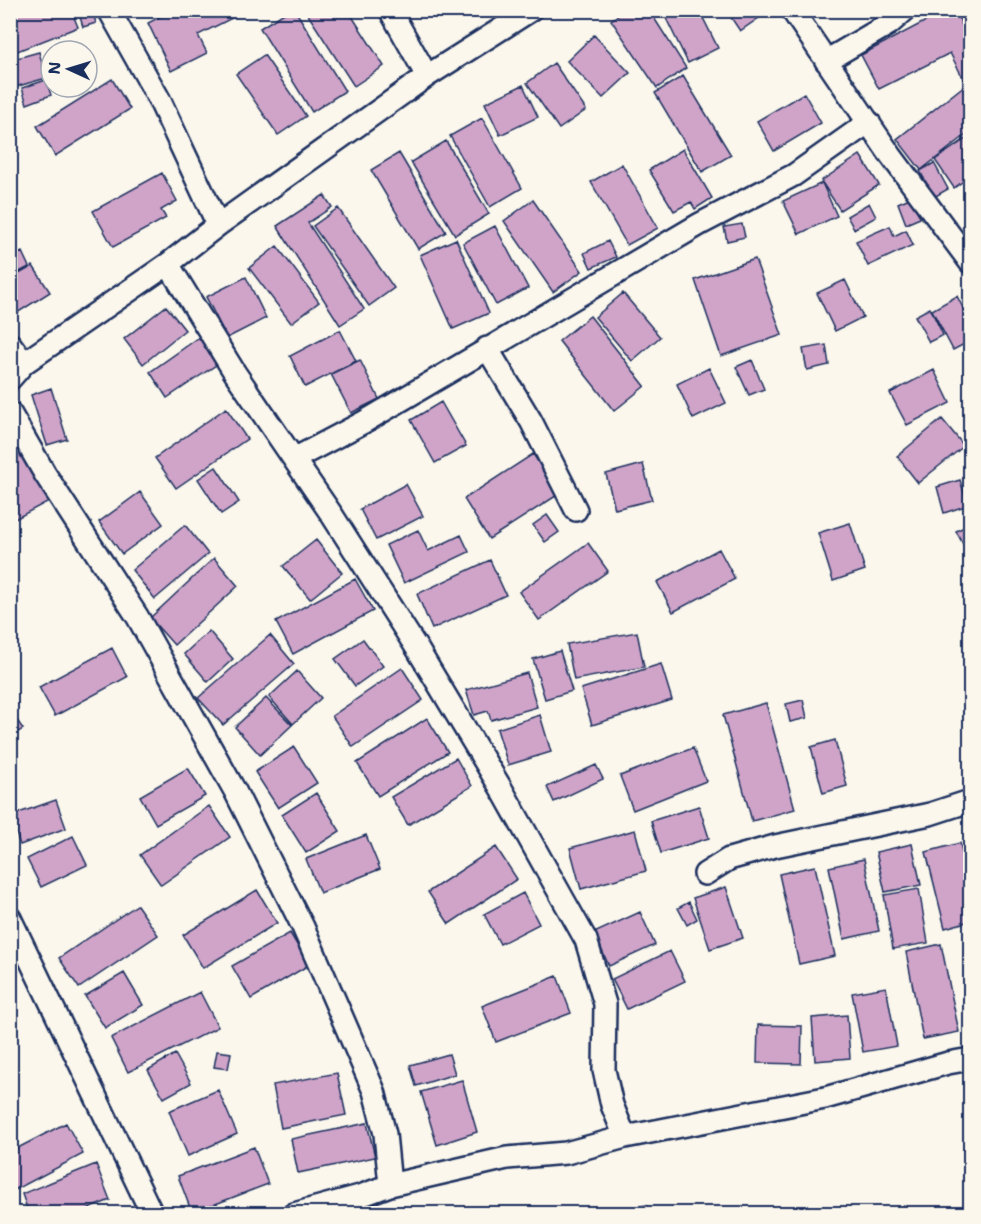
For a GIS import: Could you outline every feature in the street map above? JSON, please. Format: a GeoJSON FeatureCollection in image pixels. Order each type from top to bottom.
{"type":"FeatureCollection","features":[{"type":"Feature","properties":{"kind":"street"},"geometry":{"type":"LineString","coordinates":[[109,10],[159,99],[218,225]]}},
{"type":"Feature","properties":{"kind":"street"},"geometry":{"type":"LineString","coordinates":[[390,10],[427,75]]}},
{"type":"Feature","properties":{"kind":"street"},"geometry":{"type":"LineString","coordinates":[[10,344],[17,371],[427,75],[531,10]]}},
{"type":"Feature","properties":{"kind":"street"},"geometry":{"type":"LineString","coordinates":[[792,10],[889,153],[970,262]]}},
{"type":"Feature","properties":{"kind":"street"},"geometry":{"type":"LineString","coordinates":[[826,61],[889,24],[905,10]]}},
{"type":"Feature","properties":{"kind":"street"},"geometry":{"type":"LineString","coordinates":[[294,459],[364,422],[700,224],[795,175],[869,122]]}},
{"type":"Feature","properties":{"kind":"street"},"geometry":{"type":"LineString","coordinates":[[168,264],[235,373],[332,515],[418,650],[502,790],[586,940],[605,1004],[604,1070],[612,1105],[625,1137]]}},
{"type":"Feature","properties":{"kind":"street"},"geometry":{"type":"LineString","coordinates":[[487,348],[531,421],[576,510]]}},
{"type":"Feature","properties":{"kind":"street"},"geometry":{"type":"LineString","coordinates":[[10,413],[45,474],[143,626],[235,791],[303,927],[374,1091],[385,1134],[390,1185]]}},
{"type":"Feature","properties":{"kind":"street"},"geometry":{"type":"LineString","coordinates":[[705,874],[729,859],[775,846],[930,814],[970,801]]}},
{"type":"Feature","properties":{"kind":"street"},"geometry":{"type":"LineString","coordinates":[[10,918],[152,1214]]}},
{"type":"Feature","properties":{"kind":"street"},"geometry":{"type":"LineString","coordinates":[[294,1214],[360,1196],[390,1185],[507,1158],[566,1153],[625,1137],[825,1098],[948,1063],[970,1059]]}},
{"type":"Feature","properties":{"kind":"building"},"geometry":{"type":"Polygon","coordinates":[[[24,10],[71,10],[78,27],[48,39],[39,39],[39,42],[10,54],[10,16],[24,10]]]}},
{"type":"Feature","properties":{"kind":"building"},"geometry":{"type":"Polygon","coordinates":[[[78,10],[92,10],[96,23],[83,27],[78,10]]]}},
{"type":"Feature","properties":{"kind":"building"},"geometry":{"type":"Polygon","coordinates":[[[173,10],[238,10],[240,14],[198,35],[207,53],[171,71],[148,23],[173,10]]]}},
{"type":"Feature","properties":{"kind":"building"},"geometry":{"type":"Polygon","coordinates":[[[289,10],[295,10],[345,91],[312,112],[260,28],[289,10]]]}},
{"type":"Feature","properties":{"kind":"building"},"geometry":{"type":"Polygon","coordinates":[[[305,10],[348,10],[384,66],[354,86],[305,10]]]}},
{"type":"Feature","properties":{"kind":"building"},"geometry":{"type":"Polygon","coordinates":[[[625,10],[649,10],[686,68],[657,88],[611,20],[625,10]]]}},
{"type":"Feature","properties":{"kind":"building"},"geometry":{"type":"Polygon","coordinates":[[[662,10],[699,10],[718,48],[688,63],[662,10]]]}},
{"type":"Feature","properties":{"kind":"building"},"geometry":{"type":"Polygon","coordinates":[[[726,10],[769,10],[769,11],[740,31],[726,10]]]}},
{"type":"Feature","properties":{"kind":"building"},"geometry":{"type":"Polygon","coordinates":[[[947,10],[955,10],[970,42],[970,76],[964,80],[950,53],[879,89],[861,55],[947,10]]]}},
{"type":"Feature","properties":{"kind":"building"},"geometry":{"type":"Polygon","coordinates":[[[594,35],[630,73],[603,98],[567,61],[594,35]]]}},
{"type":"Feature","properties":{"kind":"building"},"geometry":{"type":"Polygon","coordinates":[[[39,52],[39,80],[15,87],[10,71],[10,60],[39,52]]]}},
{"type":"Feature","properties":{"kind":"building"},"geometry":{"type":"Polygon","coordinates":[[[264,55],[306,116],[278,135],[236,74],[264,55]]]}},
{"type":"Feature","properties":{"kind":"building"},"geometry":{"type":"Polygon","coordinates":[[[554,63],[586,110],[559,129],[527,83],[554,63]]]}},
{"type":"Feature","properties":{"kind":"building"},"geometry":{"type":"Polygon","coordinates":[[[683,76],[731,155],[702,172],[655,93],[683,76]]]}},
{"type":"Feature","properties":{"kind":"building"},"geometry":{"type":"Polygon","coordinates":[[[112,79],[130,109],[55,156],[37,126],[80,99],[99,99],[99,87],[112,79]]]}},
{"type":"Feature","properties":{"kind":"building"},"geometry":{"type":"Polygon","coordinates":[[[970,81],[970,132],[921,170],[897,139],[970,81]]]}},
{"type":"Feature","properties":{"kind":"building"},"geometry":{"type":"Polygon","coordinates":[[[39,82],[40,99],[27,104],[22,88],[39,82]]]}},
{"type":"Feature","properties":{"kind":"building"},"geometry":{"type":"Polygon","coordinates":[[[523,85],[538,117],[500,135],[485,103],[523,85]]]}},
{"type":"Feature","properties":{"kind":"building"},"geometry":{"type":"Polygon","coordinates":[[[804,93],[821,123],[774,151],[757,121],[804,93]]]}},
{"type":"Feature","properties":{"kind":"building"},"geometry":{"type":"Polygon","coordinates":[[[482,118],[522,188],[490,207],[450,136],[482,118]]]}},
{"type":"Feature","properties":{"kind":"building"},"geometry":{"type":"Polygon","coordinates":[[[970,136],[970,176],[954,188],[935,160],[970,136]]]}},
{"type":"Feature","properties":{"kind":"building"},"geometry":{"type":"Polygon","coordinates":[[[446,141],[489,214],[455,235],[411,162],[446,141]]]}},
{"type":"Feature","properties":{"kind":"building"},"geometry":{"type":"Polygon","coordinates":[[[683,149],[712,198],[695,209],[691,202],[674,211],[649,170],[683,149]]]}},
{"type":"Feature","properties":{"kind":"building"},"geometry":{"type":"Polygon","coordinates":[[[399,153],[446,232],[418,249],[371,170],[399,153]]]}},
{"type":"Feature","properties":{"kind":"building"},"geometry":{"type":"Polygon","coordinates":[[[860,155],[879,185],[840,210],[821,181],[860,155]]]}},
{"type":"Feature","properties":{"kind":"building"},"geometry":{"type":"Polygon","coordinates":[[[934,163],[948,189],[934,197],[920,171],[934,163]]]}},
{"type":"Feature","properties":{"kind":"building"},"geometry":{"type":"Polygon","coordinates":[[[622,164],[658,228],[627,245],[591,182],[622,164]]]}},
{"type":"Feature","properties":{"kind":"building"},"geometry":{"type":"Polygon","coordinates":[[[162,173],[177,201],[161,210],[166,218],[113,247],[93,211],[162,173]]]}},
{"type":"Feature","properties":{"kind":"building"},"geometry":{"type":"Polygon","coordinates":[[[822,183],[837,216],[799,234],[783,201],[822,183]]]}},
{"type":"Feature","properties":{"kind":"building"},"geometry":{"type":"Polygon","coordinates":[[[324,195],[332,207],[308,223],[364,309],[340,325],[277,226],[324,195]]]}},
{"type":"Feature","properties":{"kind":"building"},"geometry":{"type":"Polygon","coordinates":[[[912,197],[920,218],[906,224],[898,203],[912,197]]]}},
{"type":"Feature","properties":{"kind":"building"},"geometry":{"type":"Polygon","coordinates":[[[533,200],[582,271],[553,292],[504,221],[533,200]]]}},
{"type":"Feature","properties":{"kind":"building"},"geometry":{"type":"Polygon","coordinates":[[[869,203],[876,217],[854,229],[847,216],[869,203]]]}},
{"type":"Feature","properties":{"kind":"building"},"geometry":{"type":"Polygon","coordinates":[[[338,208],[394,288],[369,306],[313,226],[338,208]]]}},
{"type":"Feature","properties":{"kind":"building"},"geometry":{"type":"Polygon","coordinates":[[[742,224],[745,237],[727,241],[724,227],[742,224]]]}},
{"type":"Feature","properties":{"kind":"building"},"geometry":{"type":"Polygon","coordinates":[[[495,226],[528,288],[496,305],[463,243],[495,226]]]}},
{"type":"Feature","properties":{"kind":"building"},"geometry":{"type":"Polygon","coordinates":[[[890,226],[894,236],[906,230],[913,245],[868,266],[856,241],[890,226]]]}},
{"type":"Feature","properties":{"kind":"building"},"geometry":{"type":"Polygon","coordinates":[[[456,239],[489,313],[453,329],[420,255],[456,239]]]}},
{"type":"Feature","properties":{"kind":"building"},"geometry":{"type":"Polygon","coordinates":[[[608,241],[616,257],[591,268],[584,253],[608,241]]]}},
{"type":"Feature","properties":{"kind":"building"},"geometry":{"type":"Polygon","coordinates":[[[277,246],[319,302],[291,323],[249,268],[277,246]]]}},
{"type":"Feature","properties":{"kind":"building"},"geometry":{"type":"Polygon","coordinates":[[[22,252],[29,267],[10,277],[10,258],[22,252]]]}},
{"type":"Feature","properties":{"kind":"building"},"geometry":{"type":"Polygon","coordinates":[[[755,259],[782,335],[721,356],[695,280],[755,259]]]}},
{"type":"Feature","properties":{"kind":"building"},"geometry":{"type":"Polygon","coordinates":[[[33,266],[50,292],[17,313],[10,303],[10,279],[33,266]]]}},
{"type":"Feature","properties":{"kind":"building"},"geometry":{"type":"Polygon","coordinates":[[[246,277],[266,318],[227,338],[206,297],[246,277]]]}},
{"type":"Feature","properties":{"kind":"building"},"geometry":{"type":"Polygon","coordinates":[[[845,280],[863,317],[835,331],[817,293],[845,280]]]}},
{"type":"Feature","properties":{"kind":"building"},"geometry":{"type":"Polygon","coordinates":[[[623,293],[660,337],[632,361],[595,317],[623,293]]]}},
{"type":"Feature","properties":{"kind":"building"},"geometry":{"type":"Polygon","coordinates":[[[957,296],[970,322],[970,341],[953,350],[932,310],[957,296]]]}},
{"type":"Feature","properties":{"kind":"building"},"geometry":{"type":"Polygon","coordinates":[[[166,306],[185,330],[143,364],[124,339],[166,306]]]}},
{"type":"Feature","properties":{"kind":"building"},"geometry":{"type":"Polygon","coordinates":[[[930,308],[943,335],[929,342],[915,316],[930,308]]]}},
{"type":"Feature","properties":{"kind":"building"},"geometry":{"type":"Polygon","coordinates":[[[590,316],[645,386],[614,411],[559,341],[590,316]]]}},
{"type":"Feature","properties":{"kind":"building"},"geometry":{"type":"Polygon","coordinates":[[[340,330],[356,361],[305,387],[290,356],[340,330]]]}},
{"type":"Feature","properties":{"kind":"building"},"geometry":{"type":"Polygon","coordinates":[[[201,336],[219,363],[167,398],[150,372],[201,336]]]}},
{"type":"Feature","properties":{"kind":"building"},"geometry":{"type":"Polygon","coordinates":[[[826,345],[829,365],[807,370],[803,349],[826,345]]]}},
{"type":"Feature","properties":{"kind":"building"},"geometry":{"type":"Polygon","coordinates":[[[360,360],[379,399],[351,413],[331,374],[360,360]]]}},
{"type":"Feature","properties":{"kind":"building"},"geometry":{"type":"Polygon","coordinates":[[[752,360],[764,389],[749,395],[736,367],[752,360]]]}},
{"type":"Feature","properties":{"kind":"building"},"geometry":{"type":"Polygon","coordinates":[[[709,368],[726,403],[693,419],[677,384],[709,368]]]}},
{"type":"Feature","properties":{"kind":"building"},"geometry":{"type":"Polygon","coordinates":[[[934,370],[950,403],[907,425],[890,393],[934,370]]]}},
{"type":"Feature","properties":{"kind":"building"},"geometry":{"type":"Polygon","coordinates":[[[51,388],[67,439],[47,445],[31,395],[51,388]]]}},
{"type":"Feature","properties":{"kind":"building"},"geometry":{"type":"Polygon","coordinates":[[[441,402],[466,446],[435,463],[411,420],[441,402]]]}},
{"type":"Feature","properties":{"kind":"building"},"geometry":{"type":"Polygon","coordinates":[[[226,408],[247,439],[176,488],[155,458],[226,408]]]}},
{"type":"Feature","properties":{"kind":"building"},"geometry":{"type":"Polygon","coordinates":[[[942,419],[964,446],[918,483],[897,456],[942,419]]]}},
{"type":"Feature","properties":{"kind":"building"},"geometry":{"type":"Polygon","coordinates":[[[12,426],[49,501],[15,519],[10,510],[12,426]]]}},
{"type":"Feature","properties":{"kind":"building"},"geometry":{"type":"Polygon","coordinates":[[[533,454],[559,494],[489,539],[464,499],[533,454]]]}},
{"type":"Feature","properties":{"kind":"building"},"geometry":{"type":"Polygon","coordinates":[[[643,464],[652,500],[615,509],[606,474],[643,464]]]}},
{"type":"Feature","properties":{"kind":"building"},"geometry":{"type":"Polygon","coordinates":[[[216,467],[239,502],[221,514],[198,479],[216,467]]]}},
{"type":"Feature","properties":{"kind":"building"},"geometry":{"type":"Polygon","coordinates":[[[960,480],[968,505],[944,513],[937,487],[960,480]]]}},
{"type":"Feature","properties":{"kind":"building"},"geometry":{"type":"Polygon","coordinates":[[[406,484],[423,516],[376,540],[360,509],[406,484]]]}},
{"type":"Feature","properties":{"kind":"building"},"geometry":{"type":"Polygon","coordinates":[[[140,492],[163,524],[122,554],[99,522],[140,492]]]}},
{"type":"Feature","properties":{"kind":"building"},"geometry":{"type":"Polygon","coordinates":[[[547,515],[559,532],[545,542],[533,525],[547,515]]]}},
{"type":"Feature","properties":{"kind":"building"},"geometry":{"type":"Polygon","coordinates":[[[850,523],[865,570],[833,581],[818,533],[850,523]]]}},
{"type":"Feature","properties":{"kind":"building"},"geometry":{"type":"Polygon","coordinates":[[[970,524],[970,557],[956,531],[970,524]]]}},
{"type":"Feature","properties":{"kind":"building"},"geometry":{"type":"Polygon","coordinates":[[[185,525],[208,554],[155,599],[132,570],[185,525]]]}},
{"type":"Feature","properties":{"kind":"building"},"geometry":{"type":"Polygon","coordinates":[[[418,530],[428,551],[461,535],[469,552],[404,583],[386,545],[418,530]]]}},
{"type":"Feature","properties":{"kind":"building"},"geometry":{"type":"Polygon","coordinates":[[[316,540],[342,573],[310,599],[283,566],[316,540]]]}},
{"type":"Feature","properties":{"kind":"building"},"geometry":{"type":"Polygon","coordinates":[[[588,543],[608,571],[539,620],[519,592],[588,543]]]}},
{"type":"Feature","properties":{"kind":"building"},"geometry":{"type":"Polygon","coordinates":[[[719,549],[735,579],[673,612],[657,582],[719,549]]]}},
{"type":"Feature","properties":{"kind":"building"},"geometry":{"type":"Polygon","coordinates":[[[214,558],[238,586],[174,645],[150,618],[214,558]]]}},
{"type":"Feature","properties":{"kind":"building"},"geometry":{"type":"Polygon","coordinates":[[[490,560],[506,595],[432,629],[417,594],[490,560]]]}},
{"type":"Feature","properties":{"kind":"building"},"geometry":{"type":"Polygon","coordinates":[[[355,579],[373,611],[293,654],[276,622],[355,579]]]}},
{"type":"Feature","properties":{"kind":"building"},"geometry":{"type":"Polygon","coordinates":[[[209,631],[233,659],[208,682],[184,654],[209,631]]]}},
{"type":"Feature","properties":{"kind":"building"},"geometry":{"type":"Polygon","coordinates":[[[637,632],[644,667],[574,680],[567,644],[637,632]]]}},
{"type":"Feature","properties":{"kind":"building"},"geometry":{"type":"Polygon","coordinates":[[[270,635],[294,664],[223,725],[198,698],[270,635]]]}},
{"type":"Feature","properties":{"kind":"building"},"geometry":{"type":"Polygon","coordinates":[[[363,639],[383,666],[355,686],[335,659],[363,639]]]}},
{"type":"Feature","properties":{"kind":"building"},"geometry":{"type":"Polygon","coordinates":[[[112,648],[127,677],[55,716],[39,687],[112,648]]]}},
{"type":"Feature","properties":{"kind":"building"},"geometry":{"type":"Polygon","coordinates":[[[560,651],[572,691],[545,699],[533,659],[560,651]]]}},
{"type":"Feature","properties":{"kind":"building"},"geometry":{"type":"Polygon","coordinates":[[[661,664],[672,700],[592,725],[581,689],[661,664]]]}},
{"type":"Feature","properties":{"kind":"building"},"geometry":{"type":"Polygon","coordinates":[[[402,668],[423,700],[353,747],[332,716],[402,668]]]}},
{"type":"Feature","properties":{"kind":"building"},"geometry":{"type":"Polygon","coordinates":[[[297,671],[321,698],[293,724],[269,697],[297,671]]]}},
{"type":"Feature","properties":{"kind":"building"},"geometry":{"type":"Polygon","coordinates":[[[527,673],[537,707],[491,720],[488,711],[474,715],[466,690],[527,673]]]}},
{"type":"Feature","properties":{"kind":"building"},"geometry":{"type":"Polygon","coordinates":[[[266,698],[292,725],[260,755],[235,727],[266,698]]]}},
{"type":"Feature","properties":{"kind":"building"},"geometry":{"type":"Polygon","coordinates":[[[803,700],[807,718],[790,722],[786,704],[803,700]]]}},
{"type":"Feature","properties":{"kind":"building"},"geometry":{"type":"Polygon","coordinates":[[[766,703],[795,809],[752,821],[723,715],[766,703]]]}},
{"type":"Feature","properties":{"kind":"building"},"geometry":{"type":"Polygon","coordinates":[[[10,710],[23,729],[10,737],[10,710]]]}},
{"type":"Feature","properties":{"kind":"building"},"geometry":{"type":"Polygon","coordinates":[[[540,715],[551,752],[508,765],[497,729],[540,715]]]}},
{"type":"Feature","properties":{"kind":"building"},"geometry":{"type":"Polygon","coordinates":[[[427,718],[448,752],[378,796],[357,763],[427,718]]]}},
{"type":"Feature","properties":{"kind":"building"},"geometry":{"type":"Polygon","coordinates":[[[835,740],[847,786],[823,793],[811,747],[835,740]]]}},
{"type":"Feature","properties":{"kind":"building"},"geometry":{"type":"Polygon","coordinates":[[[294,747],[317,783],[278,808],[255,772],[294,747]]]}},
{"type":"Feature","properties":{"kind":"building"},"geometry":{"type":"Polygon","coordinates":[[[693,748],[706,781],[633,810],[620,776],[693,748]]]}},
{"type":"Feature","properties":{"kind":"building"},"geometry":{"type":"Polygon","coordinates":[[[456,758],[472,786],[408,825],[391,797],[456,758]]]}},
{"type":"Feature","properties":{"kind":"building"},"geometry":{"type":"Polygon","coordinates":[[[596,765],[603,779],[554,802],[547,787],[596,765]]]}},
{"type":"Feature","properties":{"kind":"building"},"geometry":{"type":"Polygon","coordinates":[[[188,768],[205,796],[156,824],[140,796],[188,768]]]}},
{"type":"Feature","properties":{"kind":"building"},"geometry":{"type":"Polygon","coordinates":[[[316,793],[340,831],[306,853],[282,815],[316,793]]]}},
{"type":"Feature","properties":{"kind":"building"},"geometry":{"type":"Polygon","coordinates":[[[56,800],[66,828],[20,845],[10,816],[56,800]]]}},
{"type":"Feature","properties":{"kind":"building"},"geometry":{"type":"Polygon","coordinates":[[[209,806],[230,837],[161,885],[140,855],[209,806]]]}},
{"type":"Feature","properties":{"kind":"building"},"geometry":{"type":"Polygon","coordinates":[[[699,806],[709,838],[661,853],[651,821],[699,806]]]}},
{"type":"Feature","properties":{"kind":"building"},"geometry":{"type":"Polygon","coordinates":[[[635,830],[646,871],[581,889],[570,848],[635,830]]]}},
{"type":"Feature","properties":{"kind":"building"},"geometry":{"type":"Polygon","coordinates":[[[366,835],[380,869],[320,893],[306,859],[366,835]]]}},
{"type":"Feature","properties":{"kind":"building"},"geometry":{"type":"Polygon","coordinates":[[[73,836],[87,865],[41,887],[27,859],[73,836]]]}},
{"type":"Feature","properties":{"kind":"building"},"geometry":{"type":"Polygon","coordinates":[[[960,843],[970,884],[970,921],[945,928],[926,852],[960,843]]]}},
{"type":"Feature","properties":{"kind":"building"},"geometry":{"type":"Polygon","coordinates":[[[912,844],[921,885],[885,892],[876,852],[912,844]]]}},
{"type":"Feature","properties":{"kind":"building"},"geometry":{"type":"Polygon","coordinates":[[[496,847],[517,879],[449,924],[428,892],[496,847]]]}},
{"type":"Feature","properties":{"kind":"building"},"geometry":{"type":"Polygon","coordinates":[[[864,859],[879,931],[844,939],[829,867],[864,859]]]}},
{"type":"Feature","properties":{"kind":"building"},"geometry":{"type":"Polygon","coordinates":[[[815,866],[835,956],[799,964],[779,874],[815,866]]]}},
{"type":"Feature","properties":{"kind":"building"},"geometry":{"type":"Polygon","coordinates":[[[726,887],[743,938],[710,949],[693,898],[726,887]]]}},
{"type":"Feature","properties":{"kind":"building"},"geometry":{"type":"Polygon","coordinates":[[[919,889],[928,943],[893,949],[884,895],[919,889]]]}},
{"type":"Feature","properties":{"kind":"building"},"geometry":{"type":"Polygon","coordinates":[[[257,890],[277,923],[203,968],[183,935],[257,890]]]}},
{"type":"Feature","properties":{"kind":"building"},"geometry":{"type":"Polygon","coordinates":[[[523,893],[539,924],[500,944],[484,914],[523,893]]]}},
{"type":"Feature","properties":{"kind":"building"},"geometry":{"type":"Polygon","coordinates":[[[689,902],[697,919],[687,925],[678,908],[689,902]]]}},
{"type":"Feature","properties":{"kind":"building"},"geometry":{"type":"Polygon","coordinates":[[[137,905],[158,935],[79,988],[59,958],[137,905]]]}},
{"type":"Feature","properties":{"kind":"building"},"geometry":{"type":"Polygon","coordinates":[[[640,912],[655,945],[609,966],[594,933],[640,912]]]}},
{"type":"Feature","properties":{"kind":"building"},"geometry":{"type":"Polygon","coordinates":[[[290,933],[309,965],[251,999],[232,966],[290,933]]]}},
{"type":"Feature","properties":{"kind":"building"},"geometry":{"type":"Polygon","coordinates":[[[941,944],[959,1032],[923,1039],[906,952],[941,944]]]}},
{"type":"Feature","properties":{"kind":"building"},"geometry":{"type":"Polygon","coordinates":[[[670,951],[685,981],[627,1009],[612,979],[670,951]]]}},
{"type":"Feature","properties":{"kind":"building"},"geometry":{"type":"Polygon","coordinates":[[[124,973],[143,1005],[105,1028],[85,996],[124,973]]]}},
{"type":"Feature","properties":{"kind":"building"},"geometry":{"type":"Polygon","coordinates":[[[557,976],[571,1013],[496,1042],[482,1006],[557,976]]]}},
{"type":"Feature","properties":{"kind":"building"},"geometry":{"type":"Polygon","coordinates":[[[886,987],[897,1046],[863,1052],[852,993],[886,987]]]}},
{"type":"Feature","properties":{"kind":"building"},"geometry":{"type":"Polygon","coordinates":[[[200,992],[218,1027],[128,1072],[111,1038],[200,992]]]}},
{"type":"Feature","properties":{"kind":"building"},"geometry":{"type":"Polygon","coordinates":[[[847,1015],[850,1058],[815,1061],[812,1018],[847,1015]]]}},
{"type":"Feature","properties":{"kind":"building"},"geometry":{"type":"Polygon","coordinates":[[[758,1025],[802,1026],[801,1064],[757,1063],[758,1025]]]}},
{"type":"Feature","properties":{"kind":"building"},"geometry":{"type":"Polygon","coordinates":[[[217,1051],[231,1053],[228,1069],[214,1067],[217,1051]]]}},
{"type":"Feature","properties":{"kind":"building"},"geometry":{"type":"Polygon","coordinates":[[[175,1054],[191,1083],[164,1098],[148,1070],[175,1054]]]}},
{"type":"Feature","properties":{"kind":"building"},"geometry":{"type":"Polygon","coordinates":[[[449,1054],[455,1074],[416,1086],[410,1065],[449,1054]]]}},
{"type":"Feature","properties":{"kind":"building"},"geometry":{"type":"Polygon","coordinates":[[[337,1073],[346,1115],[281,1128],[273,1085],[337,1073]]]}},
{"type":"Feature","properties":{"kind":"building"},"geometry":{"type":"Polygon","coordinates":[[[462,1080],[477,1132],[437,1145],[421,1092],[462,1080]]]}},
{"type":"Feature","properties":{"kind":"building"},"geometry":{"type":"Polygon","coordinates":[[[218,1090],[237,1134],[188,1156],[169,1111],[218,1090]]]}},
{"type":"Feature","properties":{"kind":"building"},"geometry":{"type":"Polygon","coordinates":[[[66,1123],[83,1154],[13,1191],[10,1185],[10,1152],[66,1123]]]}},
{"type":"Feature","properties":{"kind":"building"},"geometry":{"type":"Polygon","coordinates":[[[367,1123],[375,1157],[298,1173],[291,1139],[367,1123]]]}},
{"type":"Feature","properties":{"kind":"building"},"geometry":{"type":"Polygon","coordinates":[[[254,1147],[268,1184],[192,1213],[178,1176],[254,1147]]]}},
{"type":"Feature","properties":{"kind":"building"},"geometry":{"type":"Polygon","coordinates":[[[96,1164],[110,1200],[76,1214],[29,1214],[22,1194],[96,1164]]]}},
{"type":"Feature","properties":{"kind":"building"},"geometry":{"type":"Polygon","coordinates":[[[647,1205],[649,1214],[614,1214],[613,1212],[647,1205]]]}}]}
